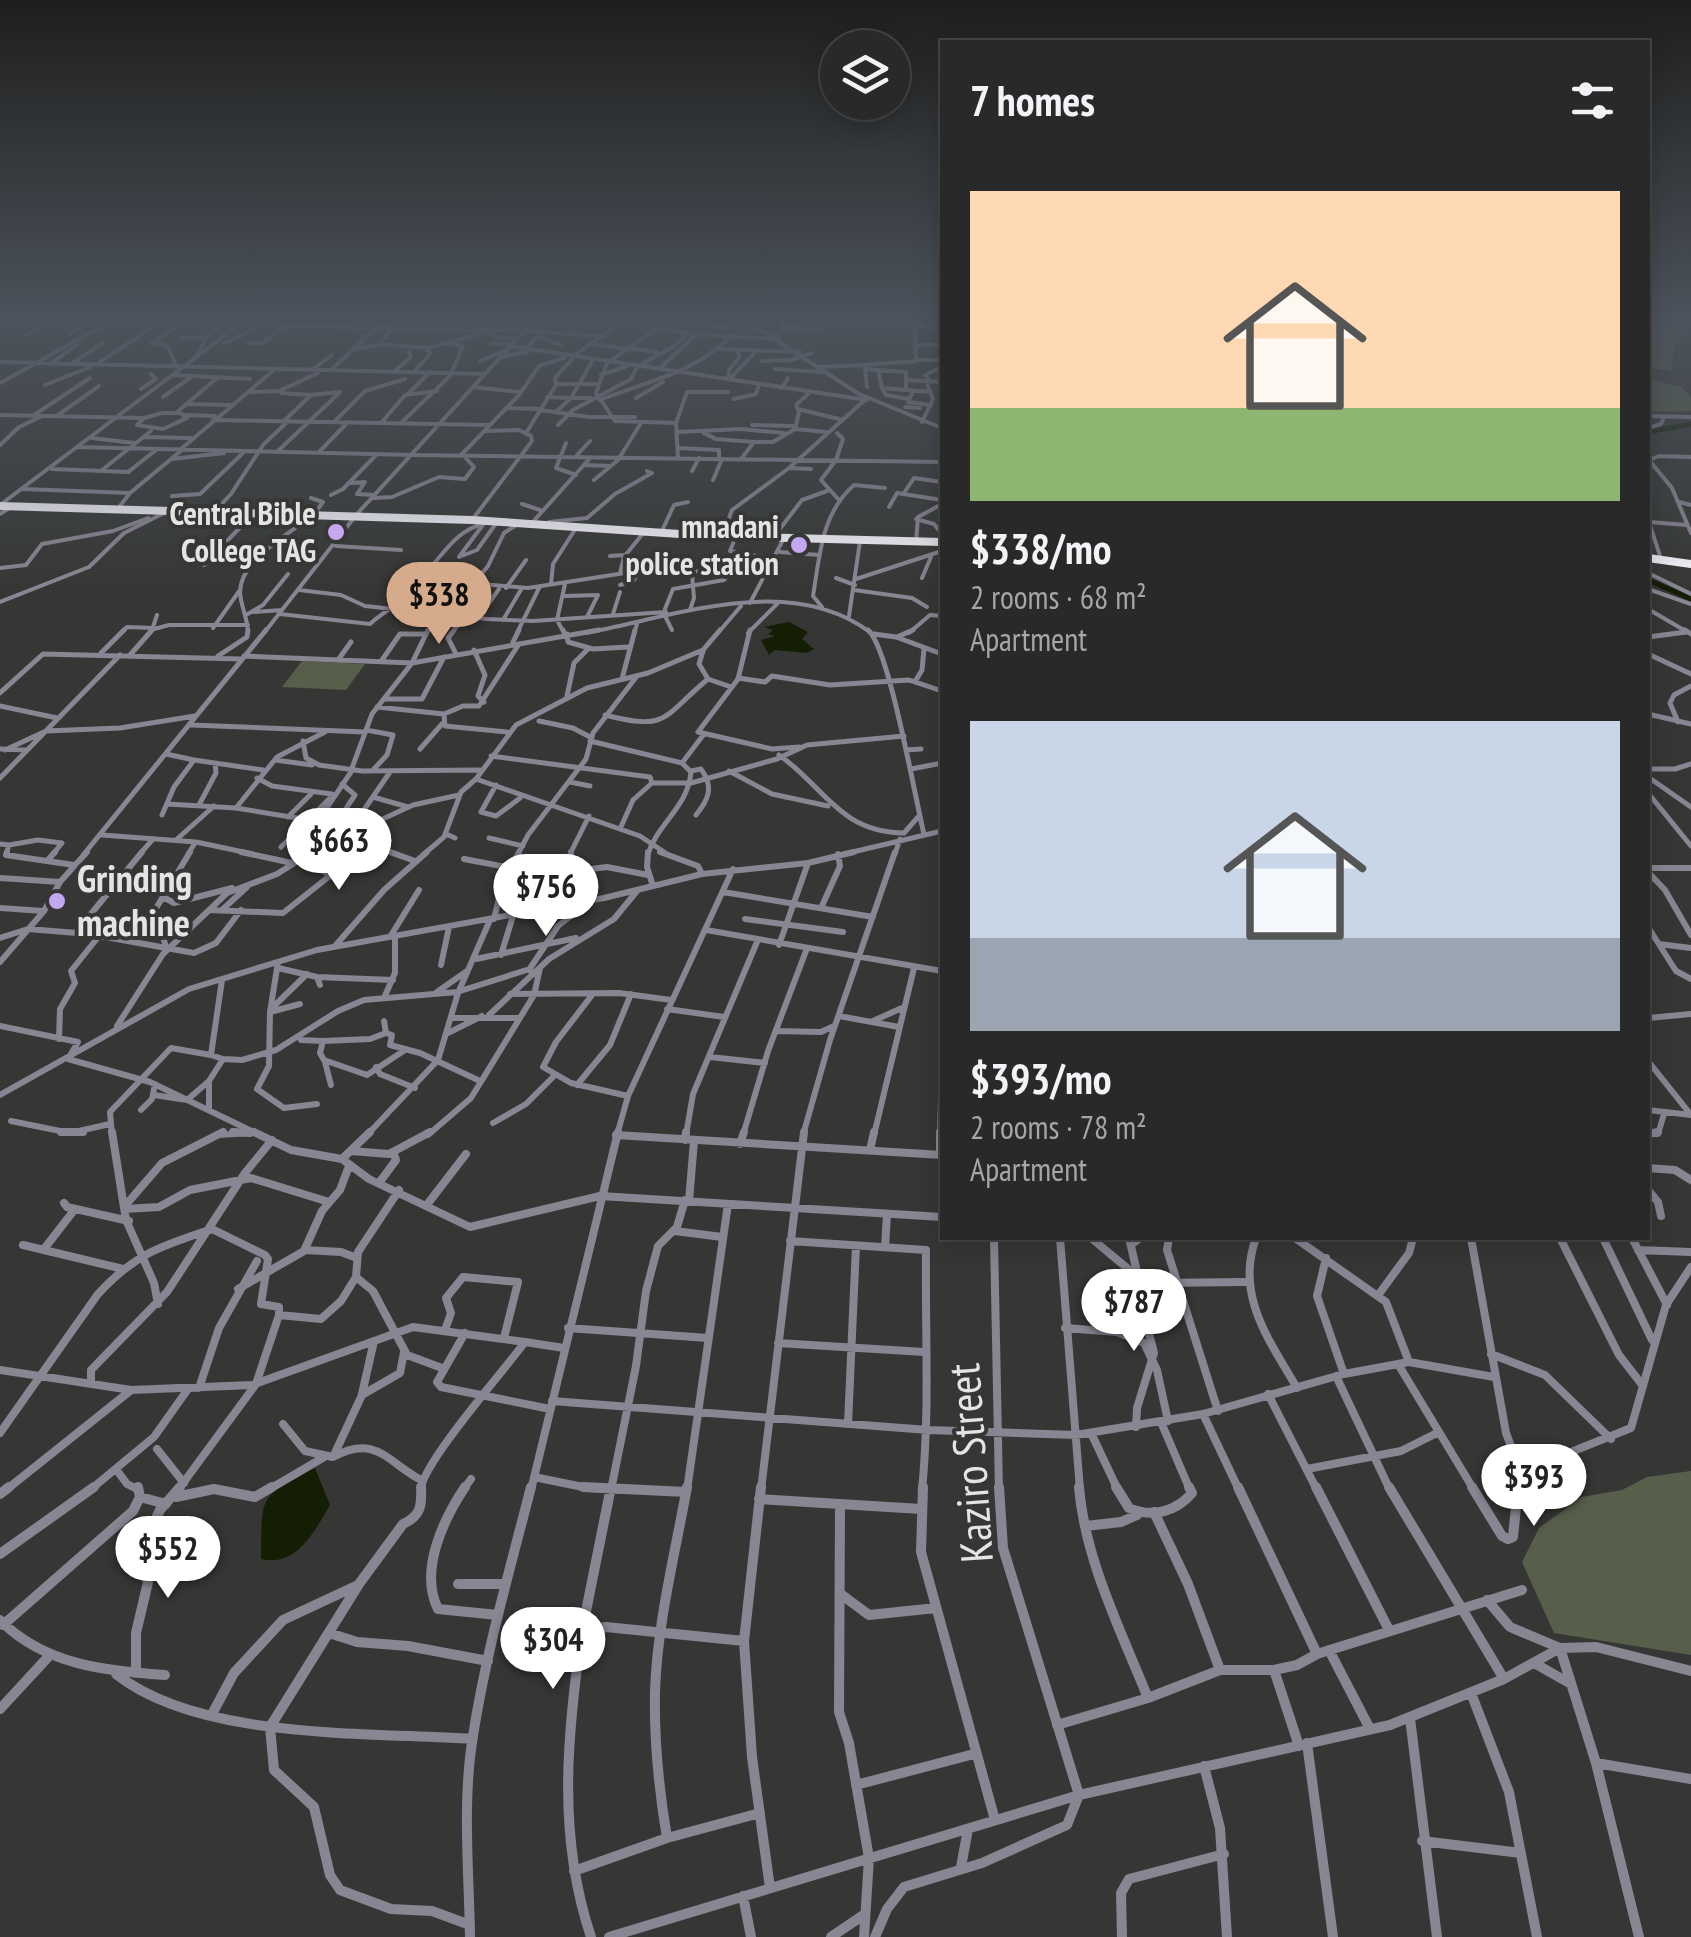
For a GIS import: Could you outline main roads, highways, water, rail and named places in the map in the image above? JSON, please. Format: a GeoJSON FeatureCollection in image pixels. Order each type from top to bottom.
{"type":"FeatureCollection","features":[{"type":"Feature","properties":{"kind":"highway"},"geometry":{"type":"LineString","coordinates":[[2,508],[531,522],[576,528],[940,547]]}},
{"type":"Feature","properties":{"kind":"highway"},"geometry":{"type":"LineString","coordinates":[[1650,558],[1691,564]]}},
{"type":"Feature","properties":{"kind":"waterway"},"geometry":{"type":"LineString","coordinates":[[1650,432],[1691,424]]}},
{"type":"Feature","properties":{"kind":"waterway"},"geometry":{"type":"LineString","coordinates":[[1650,581],[1691,599]]}},
{"type":"Feature","properties":{"kind":"place","name":"Central Bible College TAG"},"geometry":{"type":"Point","coordinates":[336,532]}},
{"type":"Feature","properties":{"kind":"place","name":"mnadani police station"},"geometry":{"type":"Point","coordinates":[799,545]}},
{"type":"Feature","properties":{"kind":"place","name":"Grinding machine"},"geometry":{"type":"Point","coordinates":[57,901]}}]}
